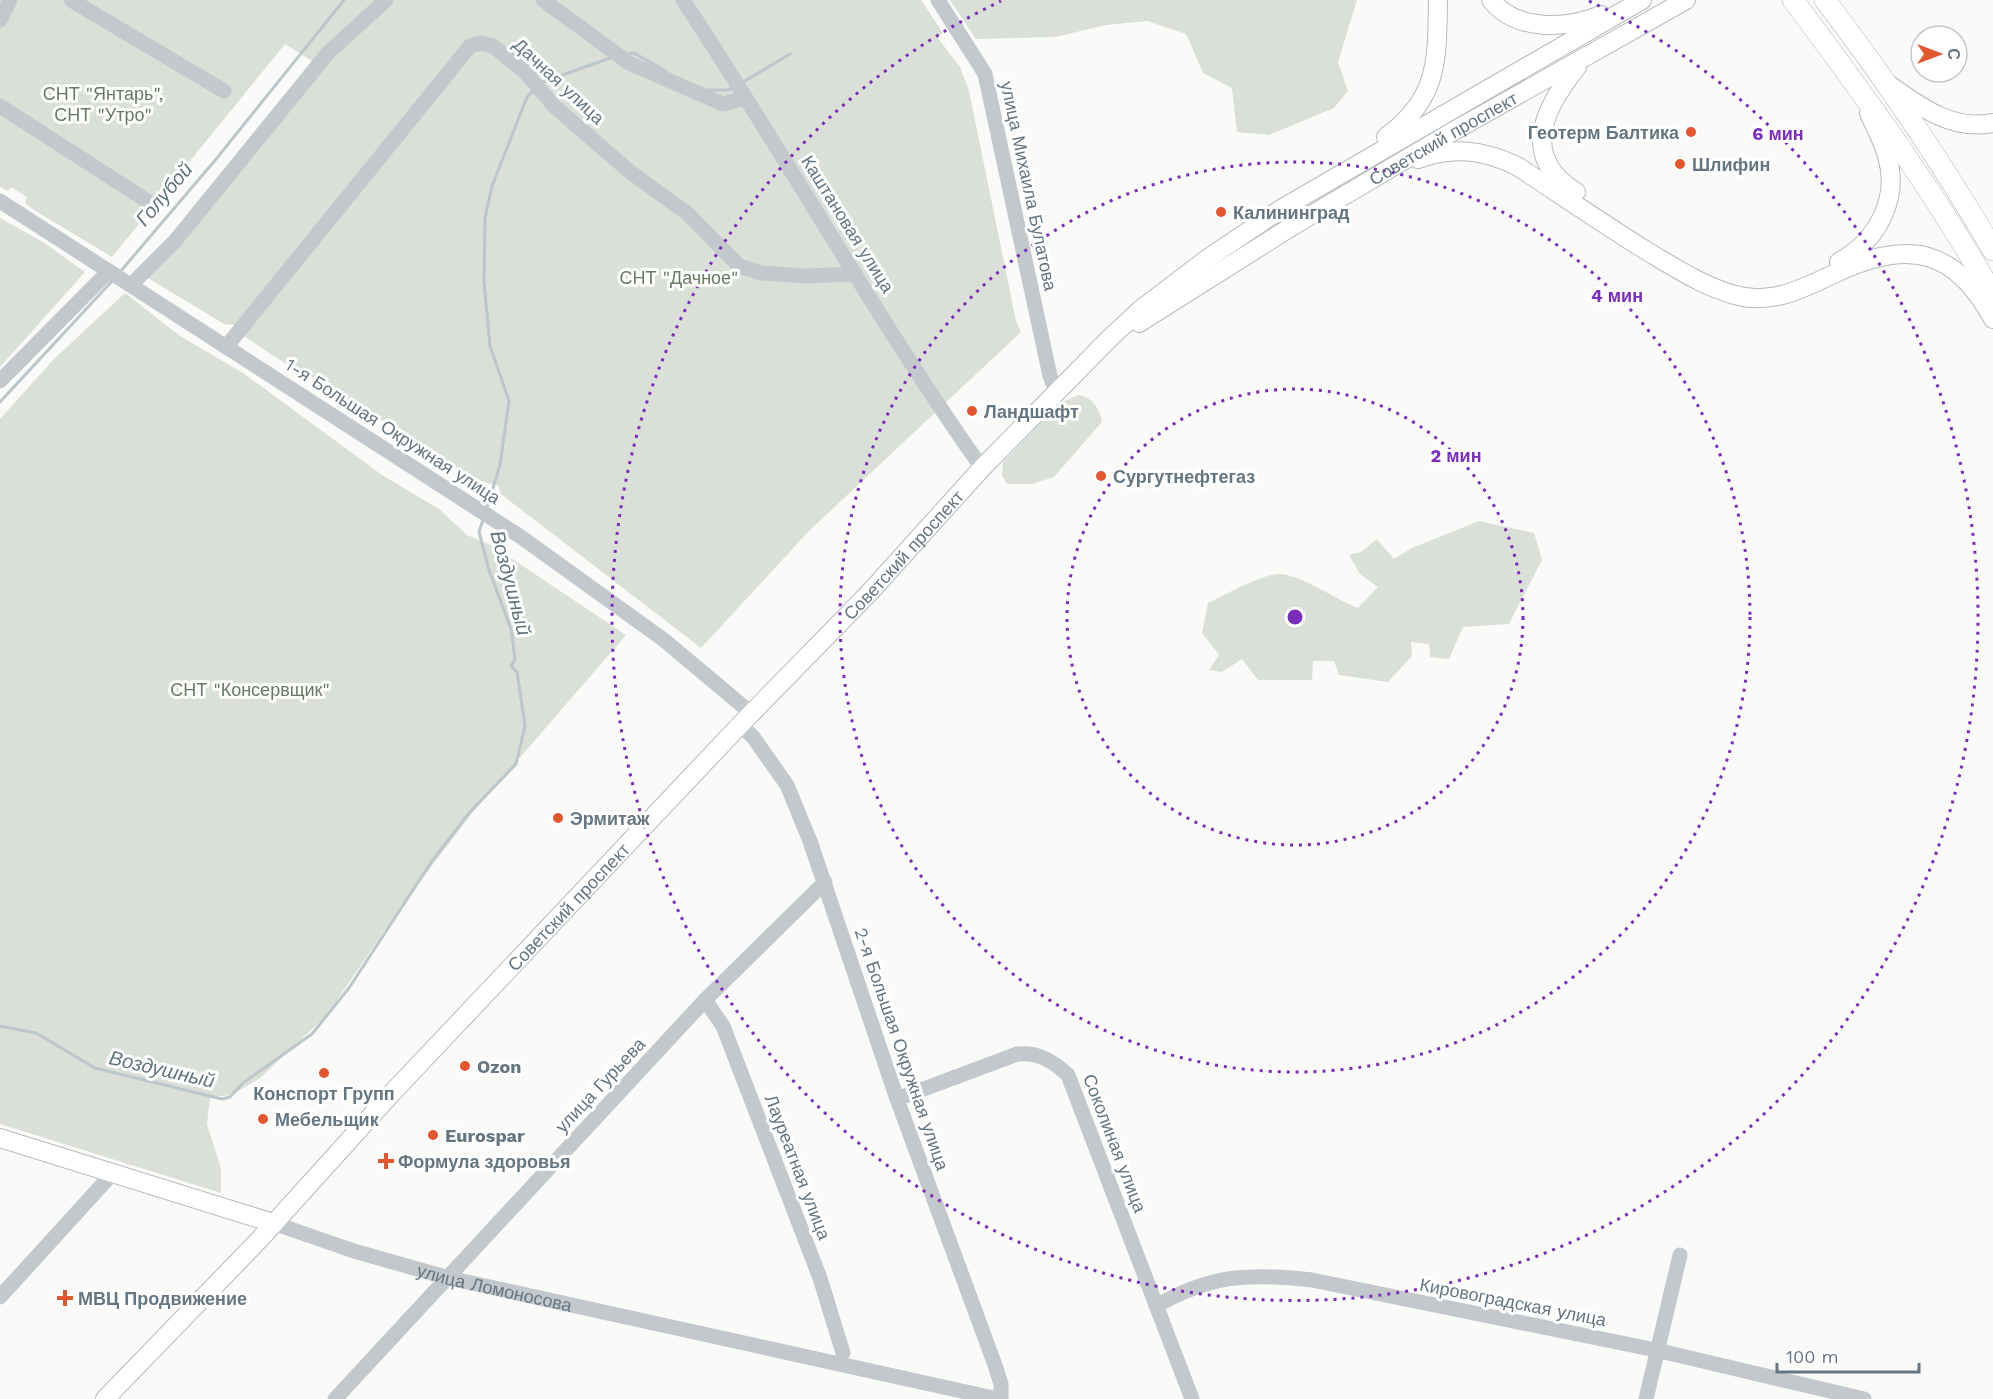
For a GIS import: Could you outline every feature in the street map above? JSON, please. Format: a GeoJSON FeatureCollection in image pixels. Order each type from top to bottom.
{"type":"FeatureCollection","features":[{"type":"Feature","properties":{"kind":"highway"},"geometry":{"type":"LineString","coordinates":[[1794,0],[1930,189],[1993,295]]}},
{"type":"Feature","properties":{"kind":"highway"},"geometry":{"type":"LineString","coordinates":[[1825,0],[1885,82],[1993,249]]}},
{"type":"Feature","properties":{"kind":"main road"},"geometry":{"type":"LineString","coordinates":[[1324,182],[1398,128],[1424,97],[1436,68],[1438,0]]}},
{"type":"Feature","properties":{"kind":"main road"},"geometry":{"type":"LineString","coordinates":[[1491,0],[1510,16],[1530,23],[1552,25],[1587,21],[1635,0]]}},
{"type":"Feature","properties":{"kind":"main road","name":"Советский проспект"},"geometry":{"type":"LineString","coordinates":[[105,1399],[745,719],[870,592],[982,468],[1084,363],[1140,310],[1207,259],[1324,182],[1642,0]]}},
{"type":"Feature","properties":{"kind":"main road","name":"Советский проспект"},"geometry":{"type":"LineString","coordinates":[[1084,363],[1121,335],[1291,227],[1686,0]]}},
{"type":"Feature","properties":{"kind":"main road"},"geometry":{"type":"LineString","coordinates":[[1582,60],[1556,93],[1546,111],[1542,130],[1542,146],[1555,175],[1566,186],[1708,274],[1738,288],[1753,290],[1768,289],[1798,281],[1852,255],[1866,242],[1881,219],[1891,186],[1887,155],[1856,84]]}},
{"type":"Feature","properties":{"kind":"main road"},"geometry":{"type":"LineString","coordinates":[[1885,82],[1938,117],[1965,124],[1993,123]]}},
{"type":"Feature","properties":{"kind":"main road"},"geometry":{"type":"LineString","coordinates":[[1386,171],[1452,150],[1472,150],[1492,155],[1517,166],[1673,266],[1737,296],[1761,298],[1789,295],[1868,260],[1902,254],[1921,255],[1941,261],[1971,283],[1993,319]]}},
{"type":"Feature","properties":{"kind":"main road","name":"улица Ломоносова"},"geometry":{"type":"LineString","coordinates":[[0,1138],[273,1223]]}},
{"type":"Feature","properties":{"kind":"street"},"geometry":{"type":"LineString","coordinates":[[0,20],[10,0]]}},
{"type":"Feature","properties":{"kind":"street"},"geometry":{"type":"LineString","coordinates":[[71,0],[224,92]]}},
{"type":"Feature","properties":{"kind":"street"},"geometry":{"type":"LineString","coordinates":[[128,283],[175,241],[328,53],[386,0]]}},
{"type":"Feature","properties":{"kind":"street"},"geometry":{"type":"LineString","coordinates":[[543,0],[629,63],[723,104],[744,98]]}},
{"type":"Feature","properties":{"kind":"street","name":"Каштановая улица"},"geometry":{"type":"LineString","coordinates":[[682,0],[800,182],[855,274],[982,468]]}},
{"type":"Feature","properties":{"kind":"street","name":"улица Михаила Булатова"},"geometry":{"type":"LineString","coordinates":[[938,0],[985,74],[1050,376],[1056,391]]}},
{"type":"Feature","properties":{"kind":"street","name":"Дачная улица"},"geometry":{"type":"LineString","coordinates":[[226,347],[471,46],[481,43],[493,46],[525,72],[554,106],[629,171],[688,214],[739,266],[760,273],[805,276],[855,274]]}},
{"type":"Feature","properties":{"kind":"street"},"geometry":{"type":"LineString","coordinates":[[0,106],[149,202]]}},
{"type":"Feature","properties":{"kind":"street","name":"1-я Большая Окружная улица"},"geometry":{"type":"LineString","coordinates":[[0,201],[579,577],[664,640],[745,719]]}},
{"type":"Feature","properties":{"kind":"street"},"geometry":{"type":"LineString","coordinates":[[0,381],[109,271]]}},
{"type":"Feature","properties":{"kind":"street","name":"2-я Большая Окружная улица"},"geometry":{"type":"LineString","coordinates":[[745,719],[753,737],[787,785],[825,882],[897,1099],[995,1365],[1001,1384],[1000,1399]]}},
{"type":"Feature","properties":{"kind":"street","name":"улица Гурьева"},"geometry":{"type":"LineString","coordinates":[[335,1399],[705,1000],[825,882]]}},
{"type":"Feature","properties":{"kind":"street","name":"Лауреатная улица"},"geometry":{"type":"LineString","coordinates":[[705,1000],[723,1026],[820,1278],[843,1353]]}},
{"type":"Feature","properties":{"kind":"street","name":"Соколиная улица"},"geometry":{"type":"LineString","coordinates":[[897,1099],[1017,1054],[1030,1053],[1058,1065],[1068,1075],[1192,1399]]}},
{"type":"Feature","properties":{"kind":"street"},"geometry":{"type":"LineString","coordinates":[[0,1297],[6,1281],[112,1174]]}},
{"type":"Feature","properties":{"kind":"street","name":"улица Ломоносова"},"geometry":{"type":"LineString","coordinates":[[273,1223],[354,1251],[449,1278],[1000,1399]]}},
{"type":"Feature","properties":{"kind":"street"},"geometry":{"type":"LineString","coordinates":[[1646,1399],[1680,1256]]}},
{"type":"Feature","properties":{"kind":"street","name":"Кировоградская улица"},"geometry":{"type":"LineString","coordinates":[[1156,1306],[1178,1293],[1214,1279],[1268,1275],[1312,1280],[1656,1350],[1864,1399]]}},
{"type":"Feature","properties":{"kind":"green space","name":"СНТ \"Дачное\""},"geometry":{"type":"Polygon","coordinates":[[[0,0],[921,0],[943,33],[937,37],[960,67],[969,91],[1016,321],[1021,332],[809,531],[701,648],[501,494],[498,485],[473,477],[389,422],[376,419],[351,407],[323,389],[305,369],[297,371],[237,332],[234,325],[224,324],[143,275],[312,61],[285,44],[112,257],[34,210],[25,203],[27,197],[11,187],[8,191],[0,187],[0,0]]]}},
{"type":"Feature","properties":{"kind":"green space"},"geometry":{"type":"Polygon","coordinates":[[[950,0],[1357,0],[1338,62],[1348,91],[1334,108],[1269,135],[1237,132],[1232,88],[1203,73],[1186,34],[1147,21],[1106,25],[1055,37],[976,39],[950,0]]]}},
{"type":"Feature","properties":{"kind":"green space"},"geometry":{"type":"Polygon","coordinates":[[[0,218],[43,242],[85,272],[0,367],[0,218]]]}},
{"type":"Feature","properties":{"kind":"green space","name":"СНТ \"Консервщик\""},"geometry":{"type":"Polygon","coordinates":[[[125,293],[180,336],[243,373],[382,475],[439,509],[467,535],[493,546],[626,635],[472,813],[403,904],[326,1016],[259,1079],[231,1095],[210,1097],[207,1124],[221,1169],[221,1193],[0,1124],[0,419],[54,359],[125,293]]]}},
{"type":"Feature","properties":{"kind":"green space"},"geometry":{"type":"Polygon","coordinates":[[[1079,395],[1095,404],[1102,422],[1054,477],[1032,484],[1007,484],[1002,475],[1003,462],[1060,403],[1079,395]]]}},
{"type":"Feature","properties":{"kind":"green space"},"geometry":{"type":"Polygon","coordinates":[[[1479,521],[1534,533],[1542,560],[1509,624],[1463,627],[1449,659],[1430,657],[1429,644],[1411,642],[1412,656],[1388,682],[1339,675],[1334,661],[1313,661],[1312,680],[1258,680],[1242,659],[1222,672],[1209,670],[1219,655],[1202,633],[1208,603],[1255,580],[1281,574],[1300,579],[1358,608],[1378,587],[1360,574],[1349,555],[1361,552],[1377,539],[1394,559],[1412,548],[1479,521]]]}},
{"type":"Feature","properties":{"kind":"waterway","name":"Голубой"},"geometry":{"type":"LineString","coordinates":[[120,272],[217,158],[344,0]]}},
{"type":"Feature","properties":{"kind":"waterway","name":"Воздушный"},"geometry":{"type":"LineString","coordinates":[[628,54],[634,53],[667,72]]}},
{"type":"Feature","properties":{"kind":"waterway","name":"Воздушный"},"geometry":{"type":"LineString","coordinates":[[743,82],[790,54]]}},
{"type":"Feature","properties":{"kind":"waterway","name":"Воздушный"},"geometry":{"type":"LineString","coordinates":[[540,83],[613,57]]}},
{"type":"Feature","properties":{"kind":"waterway","name":"Воздушный"},"geometry":{"type":"LineString","coordinates":[[706,90],[728,90],[734,87]]}},
{"type":"Feature","properties":{"kind":"waterway","name":"Воздушный"},"geometry":{"type":"LineString","coordinates":[[487,508],[500,465],[509,401],[490,346],[484,282],[485,218],[492,186],[527,97],[534,90]]}},
{"type":"Feature","properties":{"kind":"waterway","name":"Голубой"},"geometry":{"type":"LineString","coordinates":[[0,402],[114,279]]}},
{"type":"Feature","properties":{"kind":"waterway","name":"Воздушный"},"geometry":{"type":"LineString","coordinates":[[0,1026],[36,1033],[95,1068],[222,1099],[230,1097],[243,1083],[312,1034],[349,988],[432,861],[469,813],[516,764],[525,726],[517,672],[511,666],[515,659],[511,629],[489,570],[479,532],[484,517]]}},
{"type":"Feature","properties":{"kind":"place","name":"Геотерм Балтика"},"geometry":{"type":"Point","coordinates":[1691,132]}},
{"type":"Feature","properties":{"kind":"place","name":"Шлифин"},"geometry":{"type":"Point","coordinates":[1680,164]}},
{"type":"Feature","properties":{"kind":"place","name":"Калининград"},"geometry":{"type":"Point","coordinates":[1221,212]}},
{"type":"Feature","properties":{"kind":"place","name":"Ландшафт"},"geometry":{"type":"Point","coordinates":[972,411]}},
{"type":"Feature","properties":{"kind":"place","name":"Сургутнефтегаз"},"geometry":{"type":"Point","coordinates":[1101,476]}},
{"type":"Feature","properties":{"kind":"place","name":"Эрмитаж"},"geometry":{"type":"Point","coordinates":[558,818]}},
{"type":"Feature","properties":{"kind":"place","name":"Ozon"},"geometry":{"type":"Point","coordinates":[465,1066]}},
{"type":"Feature","properties":{"kind":"place","name":"Конспорт Групп"},"geometry":{"type":"Point","coordinates":[324,1073]}},
{"type":"Feature","properties":{"kind":"place","name":"Мебельщик"},"geometry":{"type":"Point","coordinates":[263,1119]}},
{"type":"Feature","properties":{"kind":"place","name":"Eurospar"},"geometry":{"type":"Point","coordinates":[433,1135]}},
{"type":"Feature","properties":{"kind":"place","name":"Формула здоровья"},"geometry":{"type":"Point","coordinates":[386,1161]}},
{"type":"Feature","properties":{"kind":"place","name":"МВЦ Продвижение"},"geometry":{"type":"Point","coordinates":[65,1298]}},
{"type":"Feature","properties":{"kind":"park label","name":"СНТ \"Янтарь\", СНТ \"Утро\""},"geometry":{"type":"Point","coordinates":[103,103]}}]}
